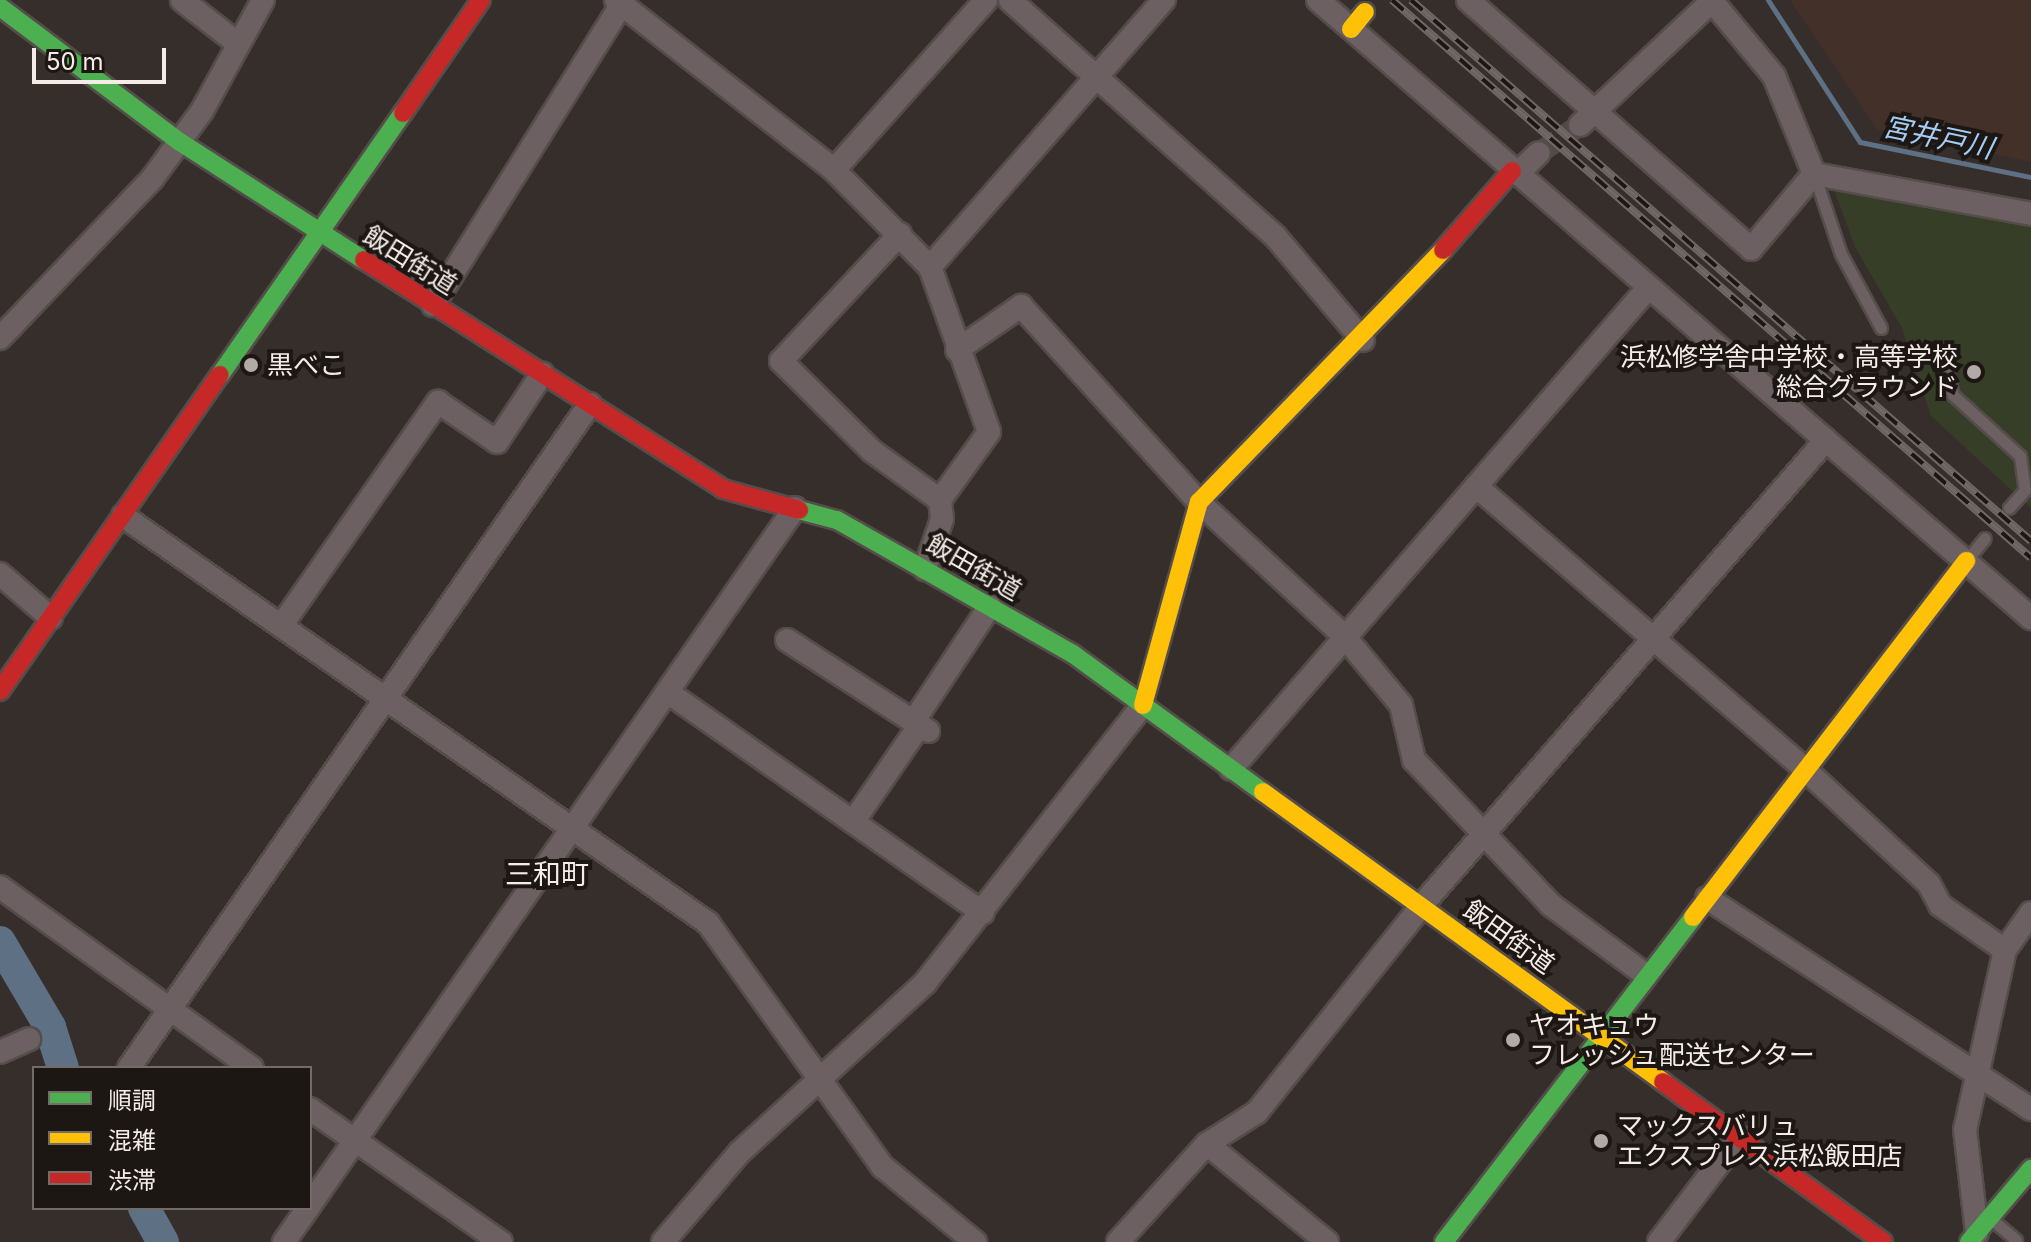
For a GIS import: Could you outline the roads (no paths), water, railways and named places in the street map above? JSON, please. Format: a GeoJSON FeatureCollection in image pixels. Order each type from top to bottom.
{"type":"FeatureCollection","features":[{"type":"Feature","properties":{"kind":"street"},"geometry":{"type":"LineString","coordinates":[[182,0],[237,43]]}},
{"type":"Feature","properties":{"kind":"street"},"geometry":{"type":"LineString","coordinates":[[0,338],[114,224],[180,142],[263,0]]}},
{"type":"Feature","properties":{"kind":"street"},"geometry":{"type":"LineString","coordinates":[[0,691],[481,0]]}},
{"type":"Feature","properties":{"kind":"street"},"geometry":{"type":"LineString","coordinates":[[834,170],[986,0]]}},
{"type":"Feature","properties":{"kind":"street"},"geometry":{"type":"LineString","coordinates":[[1010,0],[1275,236],[1363,340]]}},
{"type":"Feature","properties":{"kind":"street"},"geometry":{"type":"LineString","coordinates":[[930,267],[1164,0]]}},
{"type":"Feature","properties":{"kind":"street"},"geometry":{"type":"LineString","coordinates":[[1318,0],[1358,21],[1515,172],[2031,618]]}},
{"type":"Feature","properties":{"kind":"street"},"geometry":{"type":"LineString","coordinates":[[1468,0],[1589,119],[1751,249],[1814,174]]}},
{"type":"Feature","properties":{"kind":"street"},"geometry":{"type":"LineString","coordinates":[[1589,119],[1712,0],[1774,76],[1814,174]]}},
{"type":"Feature","properties":{"kind":"street"},"geometry":{"type":"LineString","coordinates":[[433,305],[620,1],[834,170],[930,267],[957,350],[989,432],[940,500],[942,519],[925,569]]}},
{"type":"Feature","properties":{"kind":"street","name":"飯田街道"},"geometry":{"type":"LineString","coordinates":[[0,7],[180,142],[723,489],[837,520],[990,606],[1143,705],[1883,1242]]}},
{"type":"Feature","properties":{"kind":"street"},"geometry":{"type":"LineString","coordinates":[[663,1242],[740,1152],[925,983],[983,913],[1143,705],[1199,502],[1363,340],[1515,172],[1539,153]]}},
{"type":"Feature","properties":{"kind":"street"},"geometry":{"type":"LineString","coordinates":[[1814,174],[2031,214]]}},
{"type":"Feature","properties":{"kind":"street"},"geometry":{"type":"LineString","coordinates":[[900,234],[781,361],[872,451],[940,500]]}},
{"type":"Feature","properties":{"kind":"street"},"geometry":{"type":"LineString","coordinates":[[1231,769],[1649,287]]}},
{"type":"Feature","properties":{"kind":"street"},"geometry":{"type":"LineString","coordinates":[[957,350],[1021,306],[1199,502],[1344,636],[1401,705],[1414,760],[1551,905],[1646,975]]}},
{"type":"Feature","properties":{"kind":"street"},"geometry":{"type":"LineString","coordinates":[[281,626],[438,402],[497,442],[542,374]]}},
{"type":"Feature","properties":{"kind":"street"},"geometry":{"type":"LineString","coordinates":[[130,1066],[590,404]]}},
{"type":"Feature","properties":{"kind":"street"},"geometry":{"type":"LineString","coordinates":[[1118,1242],[1207,1144],[1257,1112],[1422,905],[1826,440]]}},
{"type":"Feature","properties":{"kind":"street"},"geometry":{"type":"LineString","coordinates":[[1476,486],[1804,771],[1929,884],[1940,905],[2005,950]]}},
{"type":"Feature","properties":{"kind":"street"},"geometry":{"type":"LineString","coordinates":[[312,1203],[795,508]]}},
{"type":"Feature","properties":{"kind":"street"},"geometry":{"type":"LineString","coordinates":[[123,516],[708,923],[818,1082],[883,1167],[975,1242]]}},
{"type":"Feature","properties":{"kind":"street"},"geometry":{"type":"LineString","coordinates":[[1444,1242],[1966,561]]}},
{"type":"Feature","properties":{"kind":"street"},"geometry":{"type":"LineString","coordinates":[[0,574],[51,618]]}},
{"type":"Feature","properties":{"kind":"street"},"geometry":{"type":"LineString","coordinates":[[853,822],[920,726],[990,606]]}},
{"type":"Feature","properties":{"kind":"street"},"geometry":{"type":"LineString","coordinates":[[787,640],[920,726]]}},
{"type":"Feature","properties":{"kind":"street"},"geometry":{"type":"LineString","coordinates":[[669,693],[983,913]]}},
{"type":"Feature","properties":{"kind":"street"},"geometry":{"type":"LineString","coordinates":[[0,887],[249,1066]]}},
{"type":"Feature","properties":{"kind":"street"},"geometry":{"type":"LineString","coordinates":[[1707,898],[2031,1109]]}},
{"type":"Feature","properties":{"kind":"street"},"geometry":{"type":"LineString","coordinates":[[1979,1231],[1965,1130],[1982,1079],[2005,950],[2031,913]]}},
{"type":"Feature","properties":{"kind":"street"},"geometry":{"type":"LineString","coordinates":[[0,1052],[29,1039]]}},
{"type":"Feature","properties":{"kind":"street"},"geometry":{"type":"LineString","coordinates":[[312,1110],[501,1242]]}},
{"type":"Feature","properties":{"kind":"street"},"geometry":{"type":"LineString","coordinates":[[1659,1242],[1739,1137]]}},
{"type":"Feature","properties":{"kind":"street"},"geometry":{"type":"LineString","coordinates":[[1207,1144],[1327,1242]]}},
{"type":"Feature","properties":{"kind":"street"},"geometry":{"type":"LineString","coordinates":[[1979,1231],[2031,1169]]}},
{"type":"Feature","properties":{"kind":"street"},"geometry":{"type":"LineString","coordinates":[[284,1242],[307,1210]]}},
{"type":"Feature","properties":{"kind":"lane"},"geometry":{"type":"LineString","coordinates":[[1814,174],[1841,254],[1881,328]]}},
{"type":"Feature","properties":{"kind":"lane"},"geometry":{"type":"LineString","coordinates":[[1942,352],[1953,395],[2020,456],[2025,490],[2009,508]]}},
{"type":"Feature","properties":{"kind":"lane"},"geometry":{"type":"LineString","coordinates":[[1966,561],[1985,538]]}},
{"type":"Feature","properties":{"kind":"lane"},"geometry":{"type":"LineString","coordinates":[[1979,1231],[2016,1240]]}},
{"type":"Feature","properties":{"kind":"waterway","name":"宮井戸川"},"geometry":{"type":"LineString","coordinates":[[1768,0],[1860,142],[2031,177]]}},
{"type":"Feature","properties":{"kind":"waterway"},"geometry":{"type":"LineString","coordinates":[[1757,225],[1799,173]]}},
{"type":"Feature","properties":{"kind":"waterway"},"geometry":{"type":"LineString","coordinates":[[0,942],[50,1027],[62,1066]]}},
{"type":"Feature","properties":{"kind":"waterway"},"geometry":{"type":"LineString","coordinates":[[145,1210],[163,1242]]}},
{"type":"Feature","properties":{"kind":"tunnel"},"geometry":{"type":"LineString","coordinates":[[1539,153],[1580,125]]}},
{"type":"Feature","properties":{"kind":"railway"},"geometry":{"type":"LineString","coordinates":[[1392,0],[2031,558]]}},
{"type":"Feature","properties":{"kind":"railway"},"geometry":{"type":"LineString","coordinates":[[1411,0],[2031,541]]}},
{"type":"Feature","properties":{"kind":"place","name":"黒べこ"},"geometry":{"type":"Point","coordinates":[251,365]}},
{"type":"Feature","properties":{"kind":"place","name":"浜松修学舎中学校・高等学校 総合グラウンド"},"geometry":{"type":"Point","coordinates":[1974,372]}},
{"type":"Feature","properties":{"kind":"place","name":"ヤオキュウ フレッシュ配送センター"},"geometry":{"type":"Point","coordinates":[1513,1040]}},
{"type":"Feature","properties":{"kind":"place","name":"マックスバリュ エクスプレス浜松飯田店"},"geometry":{"type":"Point","coordinates":[1601,1141]}},
{"type":"Feature","properties":{"kind":"district","name":"三和町"},"geometry":{"type":"Point","coordinates":[547,874]}}]}
